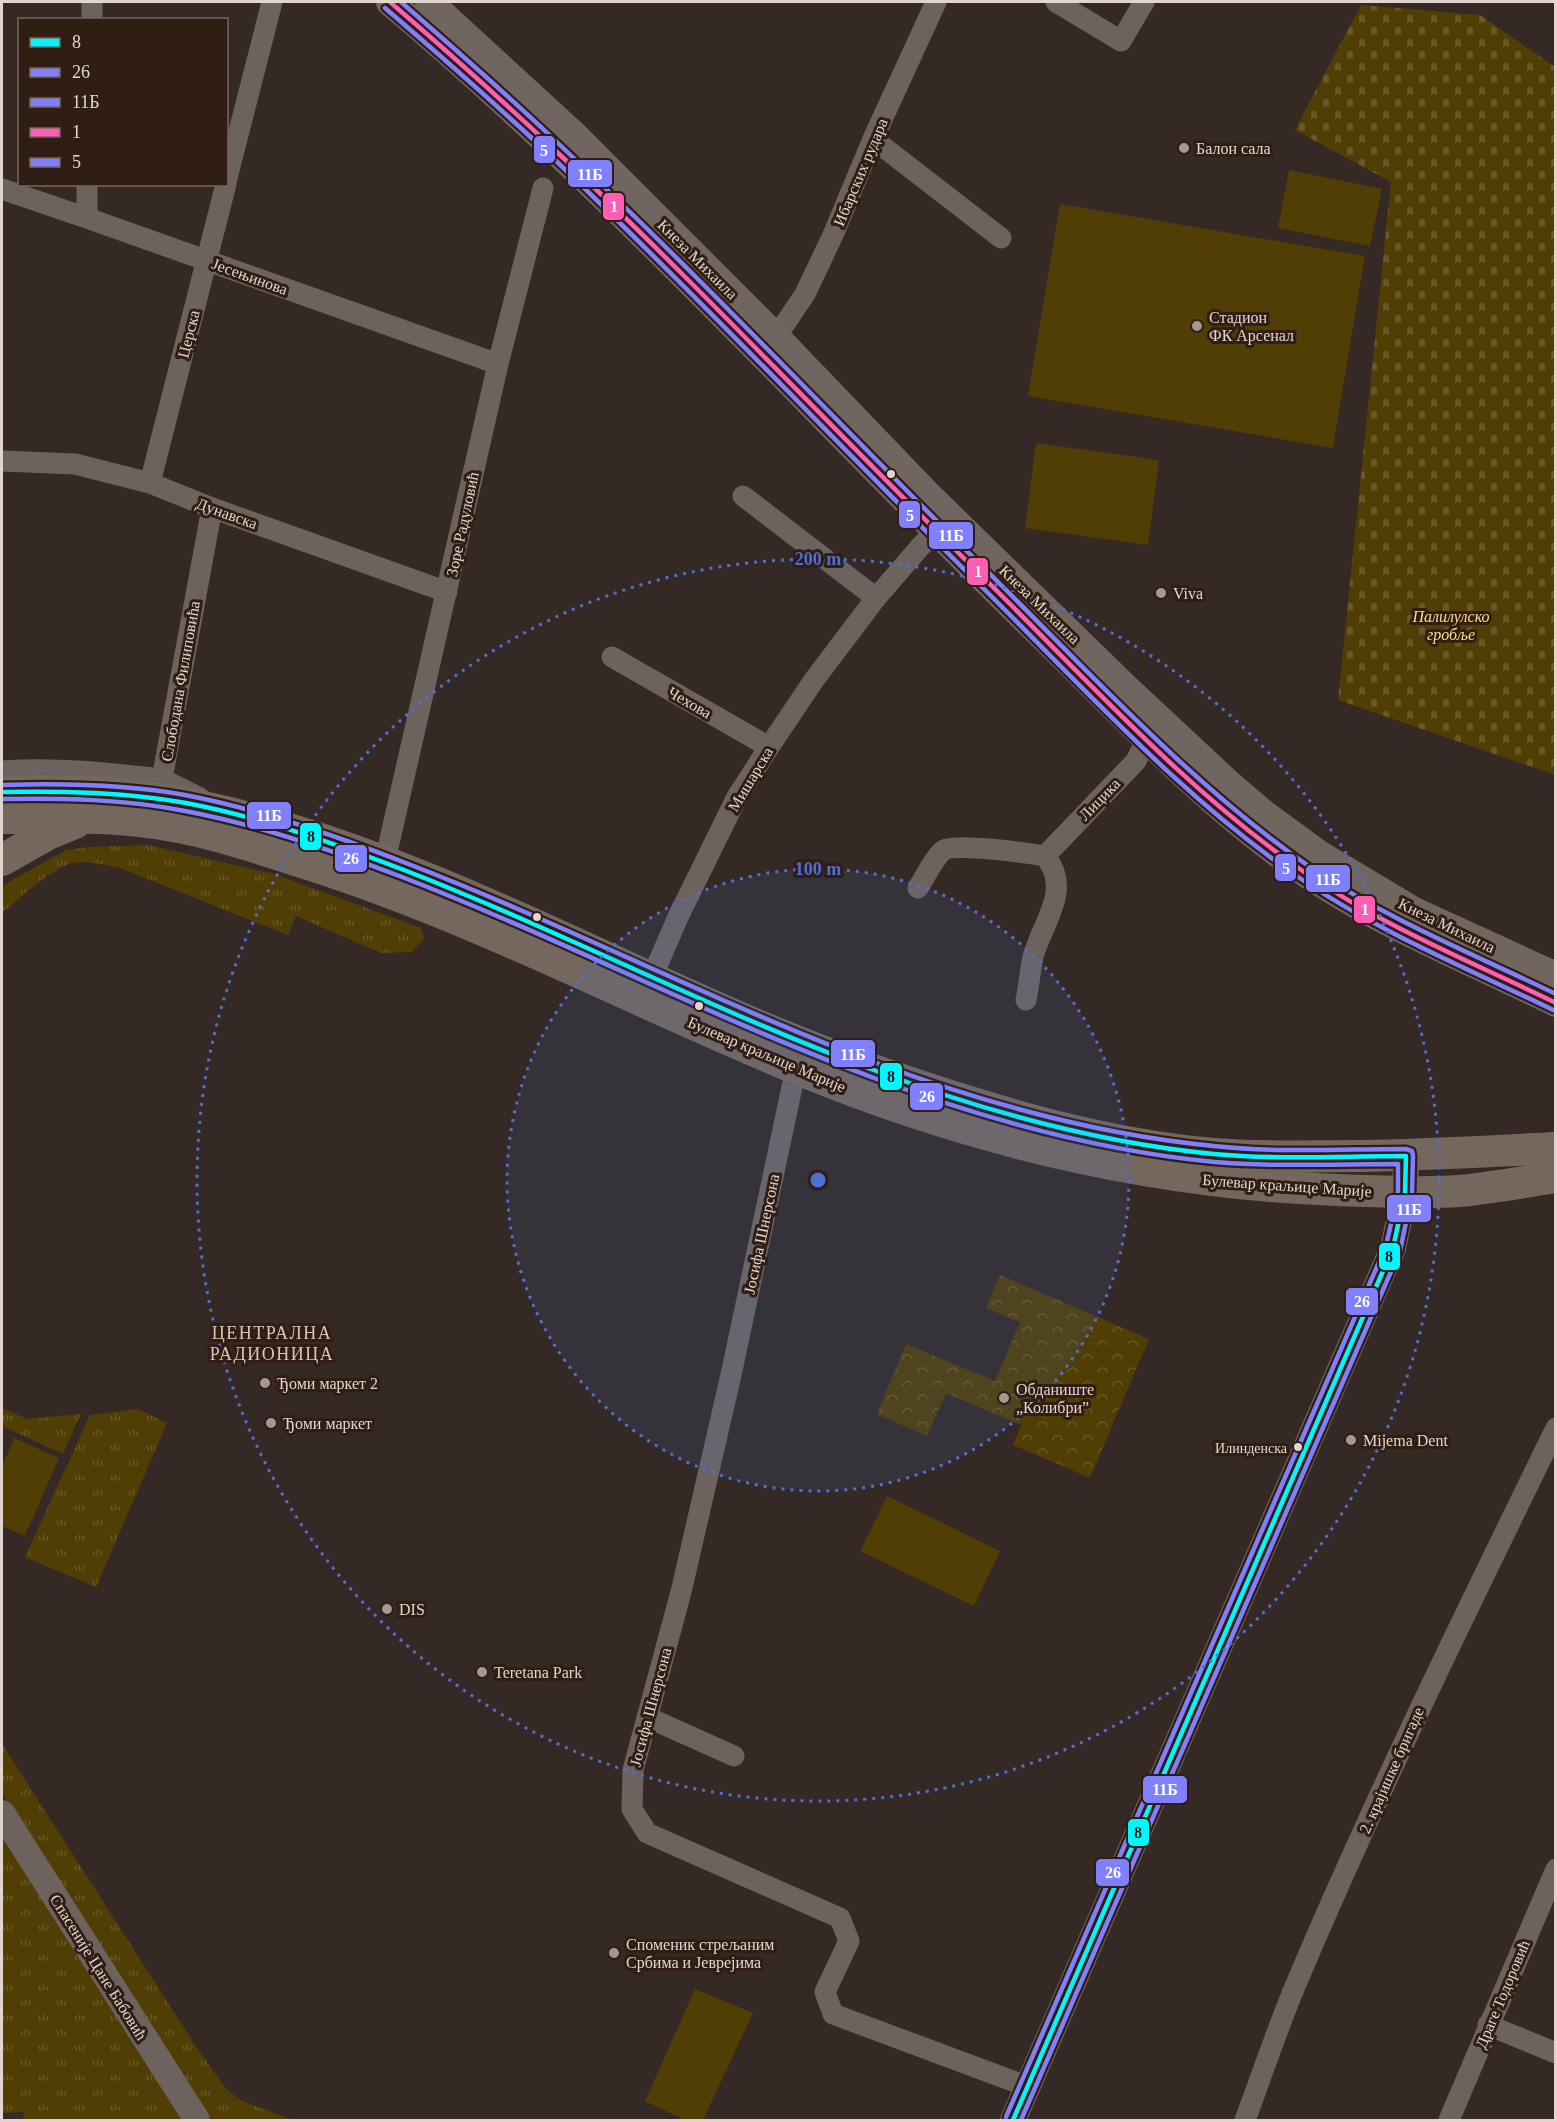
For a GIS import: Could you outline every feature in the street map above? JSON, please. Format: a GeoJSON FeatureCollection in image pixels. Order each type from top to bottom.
{"type":"FeatureCollection","features":[{"type":"Feature","properties":{"kind":"main road","name":"Кнеза Михаила"},"geometry":{"type":"LineString","coordinates":[[390,2],[435,39],[565,159],[764,356],[935,532],[1216,803],[1275,852],[1386,922],[1556,1003]]}},
{"type":"Feature","properties":{"kind":"main road","name":"Кнеза Михаила"},"geometry":{"type":"LineString","coordinates":[[429,2],[573,134],[776,338],[914,481],[1023,588],[1159,718],[1263,813],[1319,854],[1414,911],[1556,976]]}},
{"type":"Feature","properties":{"kind":"main road","name":"Булевар краљице Марије"},"geometry":{"type":"LineString","coordinates":[[2,792],[114,793],[185,803],[277,825],[385,861],[485,902],[778,1033],[881,1073],[1052,1126],[1123,1141],[1212,1154],[1295,1158],[1406,1156],[1556,1148]]}},
{"type":"Feature","properties":{"kind":"main road","name":"Булевар краљице Марије"},"geometry":{"type":"LineString","coordinates":[[2,818],[88,817],[142,821],[232,838],[346,875],[512,942],[796,1068],[871,1097],[969,1130],[1128,1169],[1246,1185],[1404,1193],[1467,1190],[1556,1177]]}},
{"type":"Feature","properties":{"kind":"main road"},"geometry":{"type":"LineString","coordinates":[[2,860],[48,834],[88,817]]}},
{"type":"Feature","properties":{"kind":"street"},"geometry":{"type":"LineString","coordinates":[[92,2],[92,18]]}},
{"type":"Feature","properties":{"kind":"street","name":"Церска"},"geometry":{"type":"LineString","coordinates":[[228,175],[272,2]]}},
{"type":"Feature","properties":{"kind":"street","name":"Ибарских рудара"},"geometry":{"type":"LineString","coordinates":[[776,338],[805,294],[936,2]]}},
{"type":"Feature","properties":{"kind":"street"},"geometry":{"type":"LineString","coordinates":[[1056,2],[1121,41],[1144,2]]}},
{"type":"Feature","properties":{"kind":"street"},"geometry":{"type":"LineString","coordinates":[[873,139],[1001,238]]}},
{"type":"Feature","properties":{"kind":"street"},"geometry":{"type":"LineString","coordinates":[[87,186],[87,218]]}},
{"type":"Feature","properties":{"kind":"street","name":"Церска"},"geometry":{"type":"LineString","coordinates":[[150,483],[225,186]]}},
{"type":"Feature","properties":{"kind":"street","name":"Зоре Радуловић"},"geometry":{"type":"LineString","coordinates":[[385,861],[498,364],[543,188]]}},
{"type":"Feature","properties":{"kind":"street","name":"Јесењинова"},"geometry":{"type":"LineString","coordinates":[[2,189],[498,364]]}},
{"type":"Feature","properties":{"kind":"street","name":"Дунавска"},"geometry":{"type":"LineString","coordinates":[[2,461],[75,464],[150,483],[212,508],[447,592]]}},
{"type":"Feature","properties":{"kind":"street"},"geometry":{"type":"LineString","coordinates":[[743,496],[876,598]]}},
{"type":"Feature","properties":{"kind":"street","name":"Слободана Филиповића"},"geometry":{"type":"LineString","coordinates":[[212,508],[162,779],[231,813]]}},
{"type":"Feature","properties":{"kind":"street","name":"Мишарска"},"geometry":{"type":"LineString","coordinates":[[652,977],[679,915],[737,797],[814,680],[876,598],[935,532]]}},
{"type":"Feature","properties":{"kind":"street","name":"Чехова"},"geometry":{"type":"LineString","coordinates":[[612,657],[769,747]]}},
{"type":"Feature","properties":{"kind":"street","name":"Лицика"},"geometry":{"type":"LineString","coordinates":[[1045,856],[1136,761],[1147,738]]}},
{"type":"Feature","properties":{"kind":"street"},"geometry":{"type":"LineString","coordinates":[[2,771],[29,769],[96,771],[162,779]]}},
{"type":"Feature","properties":{"kind":"street"},"geometry":{"type":"LineString","coordinates":[[918,888],[938,855],[948,848],[1010,850],[1045,856],[1053,865],[1058,885],[1055,901],[1034,956],[1026,999]]}},
{"type":"Feature","properties":{"kind":"street","name":"Јосифа Шнерсона"},"geometry":{"type":"LineString","coordinates":[[796,1068],[681,1592],[633,1770],[632,1809],[646,1833],[840,1918],[849,1941],[825,1992],[833,2014],[1026,2086]]}},
{"type":"Feature","properties":{"kind":"street"},"geometry":{"type":"LineString","coordinates":[[1012,2121],[1393,1248],[1404,1193],[1406,1156]]}},
{"type":"Feature","properties":{"kind":"street","name":"2. крајишке бригаде"},"geometry":{"type":"LineString","coordinates":[[1245,2121],[1295,1986],[1360,1839],[1423,1700],[1556,1428]]}},
{"type":"Feature","properties":{"kind":"street"},"geometry":{"type":"LineString","coordinates":[[647,1717],[734,1756]]}},
{"type":"Feature","properties":{"kind":"street","name":"Спасеније Цане Бабовић"},"geometry":{"type":"LineString","coordinates":[[2,1813],[197,2121]]}},
{"type":"Feature","properties":{"kind":"street","name":"Драге Тодоровић"},"geometry":{"type":"LineString","coordinates":[[1449,2121],[1488,2025],[1555,1873]]}},
{"type":"Feature","properties":{"kind":"street"},"geometry":{"type":"LineString","coordinates":[[1488,2025],[1556,2053]]}},
{"type":"Feature","properties":{"kind":"green space","name":"Палилулско гробље"},"geometry":{"type":"Polygon","coordinates":[[[1361,5],[1480,15],[1555,67],[1555,775],[1338,700],[1391,182],[1295,130],[1361,5]]]}},
{"type":"Feature","properties":{"kind":"green space"},"geometry":{"type":"Polygon","coordinates":[[[1289,170],[1382,189],[1370,246],[1278,228],[1289,170]]]}},
{"type":"Feature","properties":{"kind":"green space","name":"Стадион ФК Арсенал"},"geometry":{"type":"Polygon","coordinates":[[[1060,204],[1365,256],[1333,448],[1028,396],[1060,204]]]}},
{"type":"Feature","properties":{"kind":"green space"},"geometry":{"type":"Polygon","coordinates":[[[1036,443],[1159,460],[1148,545],[1025,528],[1036,443]]]}},
{"type":"Feature","properties":{"kind":"green space"},"geometry":{"type":"Polygon","coordinates":[[[148,845],[274,874],[421,928],[424,939],[412,952],[381,953],[296,916],[288,935],[120,868],[88,862],[61,867],[2,913],[2,886],[66,850],[148,845]]]}},
{"type":"Feature","properties":{"kind":"green space","name":"Обданиште „Колибри”"},"geometry":{"type":"Polygon","coordinates":[[[1000,1275],[1149,1339],[1090,1478],[1013,1445],[1021,1425],[946,1393],[927,1436],[877,1414],[906,1344],[995,1381],[1020,1322],[986,1308],[1000,1275]]]}},
{"type":"Feature","properties":{"kind":"green space"},"geometry":{"type":"Polygon","coordinates":[[[2,1408],[27,1419],[81,1414],[63,1454],[2,1426],[2,1408]]]}},
{"type":"Feature","properties":{"kind":"green space"},"geometry":{"type":"Polygon","coordinates":[[[138,1409],[167,1423],[96,1587],[25,1557],[90,1415],[138,1409]]]}},
{"type":"Feature","properties":{"kind":"green space"},"geometry":{"type":"Polygon","coordinates":[[[14,1438],[59,1458],[25,1536],[2,1526],[2,1467],[14,1438]]]}},
{"type":"Feature","properties":{"kind":"green space"},"geometry":{"type":"Polygon","coordinates":[[[887,1496],[1000,1551],[974,1606],[860,1551],[887,1496]]]}},
{"type":"Feature","properties":{"kind":"green space"},"geometry":{"type":"Polygon","coordinates":[[[2,1744],[199,2051],[226,2089],[242,2101],[292,2120],[212,2120],[2,1793],[2,1744]]]}},
{"type":"Feature","properties":{"kind":"green space"},"geometry":{"type":"Polygon","coordinates":[[[2,1833],[184,2120],[23,2120],[24,2112],[2,2113],[2,1833]]]}},
{"type":"Feature","properties":{"kind":"green space"},"geometry":{"type":"Polygon","coordinates":[[[695,1989],[753,2013],[703,2120],[685,2120],[645,2101],[695,1989]]]}},
{"type":"Feature","properties":{"kind":"transit line","name":"1"},"geometry":{"type":"LineString","coordinates":[[390,2],[496,95],[613,206],[1105,700],[1223,809],[1264,843],[1336,893],[1397,927],[1556,1003]]}},
{"type":"Feature","properties":{"kind":"transit line","name":"11Б"},"geometry":{"type":"LineString","coordinates":[[401,2],[522,109],[617,199],[1109,694],[1226,802],[1267,836],[1339,886],[1430,935],[1556,994]]}},
{"type":"Feature","properties":{"kind":"transit line","name":"5"},"geometry":{"type":"LineString","coordinates":[[385,8],[553,158],[718,320],[1101,707],[1219,817],[1261,850],[1333,900],[1394,934],[1553,1010]]}},
{"type":"Feature","properties":{"kind":"transit line","name":"11Б"},"geometry":{"type":"LineString","coordinates":[[2,785],[94,785],[162,791],[243,808],[300,825],[384,854],[470,889],[820,1041],[920,1079],[1044,1116],[1128,1134],[1214,1146],[1310,1150],[1406,1149],[1412,1151],[1412,1194],[1400,1251],[1021,2120]]}},
{"type":"Feature","properties":{"kind":"transit line","name":"8"},"geometry":{"type":"LineString","coordinates":[[2,792],[94,793],[163,799],[214,809],[296,832],[464,894],[819,1049],[920,1087],[1044,1124],[1128,1142],[1214,1154],[1286,1157],[1406,1156],[1405,1193],[1393,1248],[1013,2120]]}},
{"type":"Feature","properties":{"kind":"transit line","name":"26"},"geometry":{"type":"LineString","coordinates":[[2,799],[94,800],[162,807],[240,823],[295,839],[462,901],[814,1055],[915,1093],[999,1120],[1128,1150],[1215,1162],[1284,1165],[1398,1164],[1398,1192],[1386,1246],[1006,2117]]}},
{"type":"Feature","properties":{"kind":"place","name":"Балон сала"},"geometry":{"type":"Point","coordinates":[1184,148]}},
{"type":"Feature","properties":{"kind":"place","name":"Стадион ФК Арсенал"},"geometry":{"type":"Point","coordinates":[1197,326]}},
{"type":"Feature","properties":{"kind":"place","name":"Viva"},"geometry":{"type":"Point","coordinates":[1161,593]}},
{"type":"Feature","properties":{"kind":"place","name":"Ђоми маркет 2"},"geometry":{"type":"Point","coordinates":[265,1383]}},
{"type":"Feature","properties":{"kind":"place","name":"Обданиште „Колибри”"},"geometry":{"type":"Point","coordinates":[1004,1398]}},
{"type":"Feature","properties":{"kind":"place","name":"Ђоми маркет"},"geometry":{"type":"Point","coordinates":[271,1423]}},
{"type":"Feature","properties":{"kind":"place","name":"Mijema Dent"},"geometry":{"type":"Point","coordinates":[1351,1440]}},
{"type":"Feature","properties":{"kind":"place","name":"Илинденска"},"geometry":{"type":"Point","coordinates":[1298,1447]}},
{"type":"Feature","properties":{"kind":"place","name":"DIS"},"geometry":{"type":"Point","coordinates":[387,1609]}},
{"type":"Feature","properties":{"kind":"place","name":"Teretana Park"},"geometry":{"type":"Point","coordinates":[482,1672]}},
{"type":"Feature","properties":{"kind":"place","name":"Споменик стрељаним Србима и Јеврејима"},"geometry":{"type":"Point","coordinates":[614,1953]}},
{"type":"Feature","properties":{"kind":"district","name":"ЦЕНТРАЛНА РАДИОНИЦА"},"geometry":{"type":"Point","coordinates":[272,1343]}}]}
